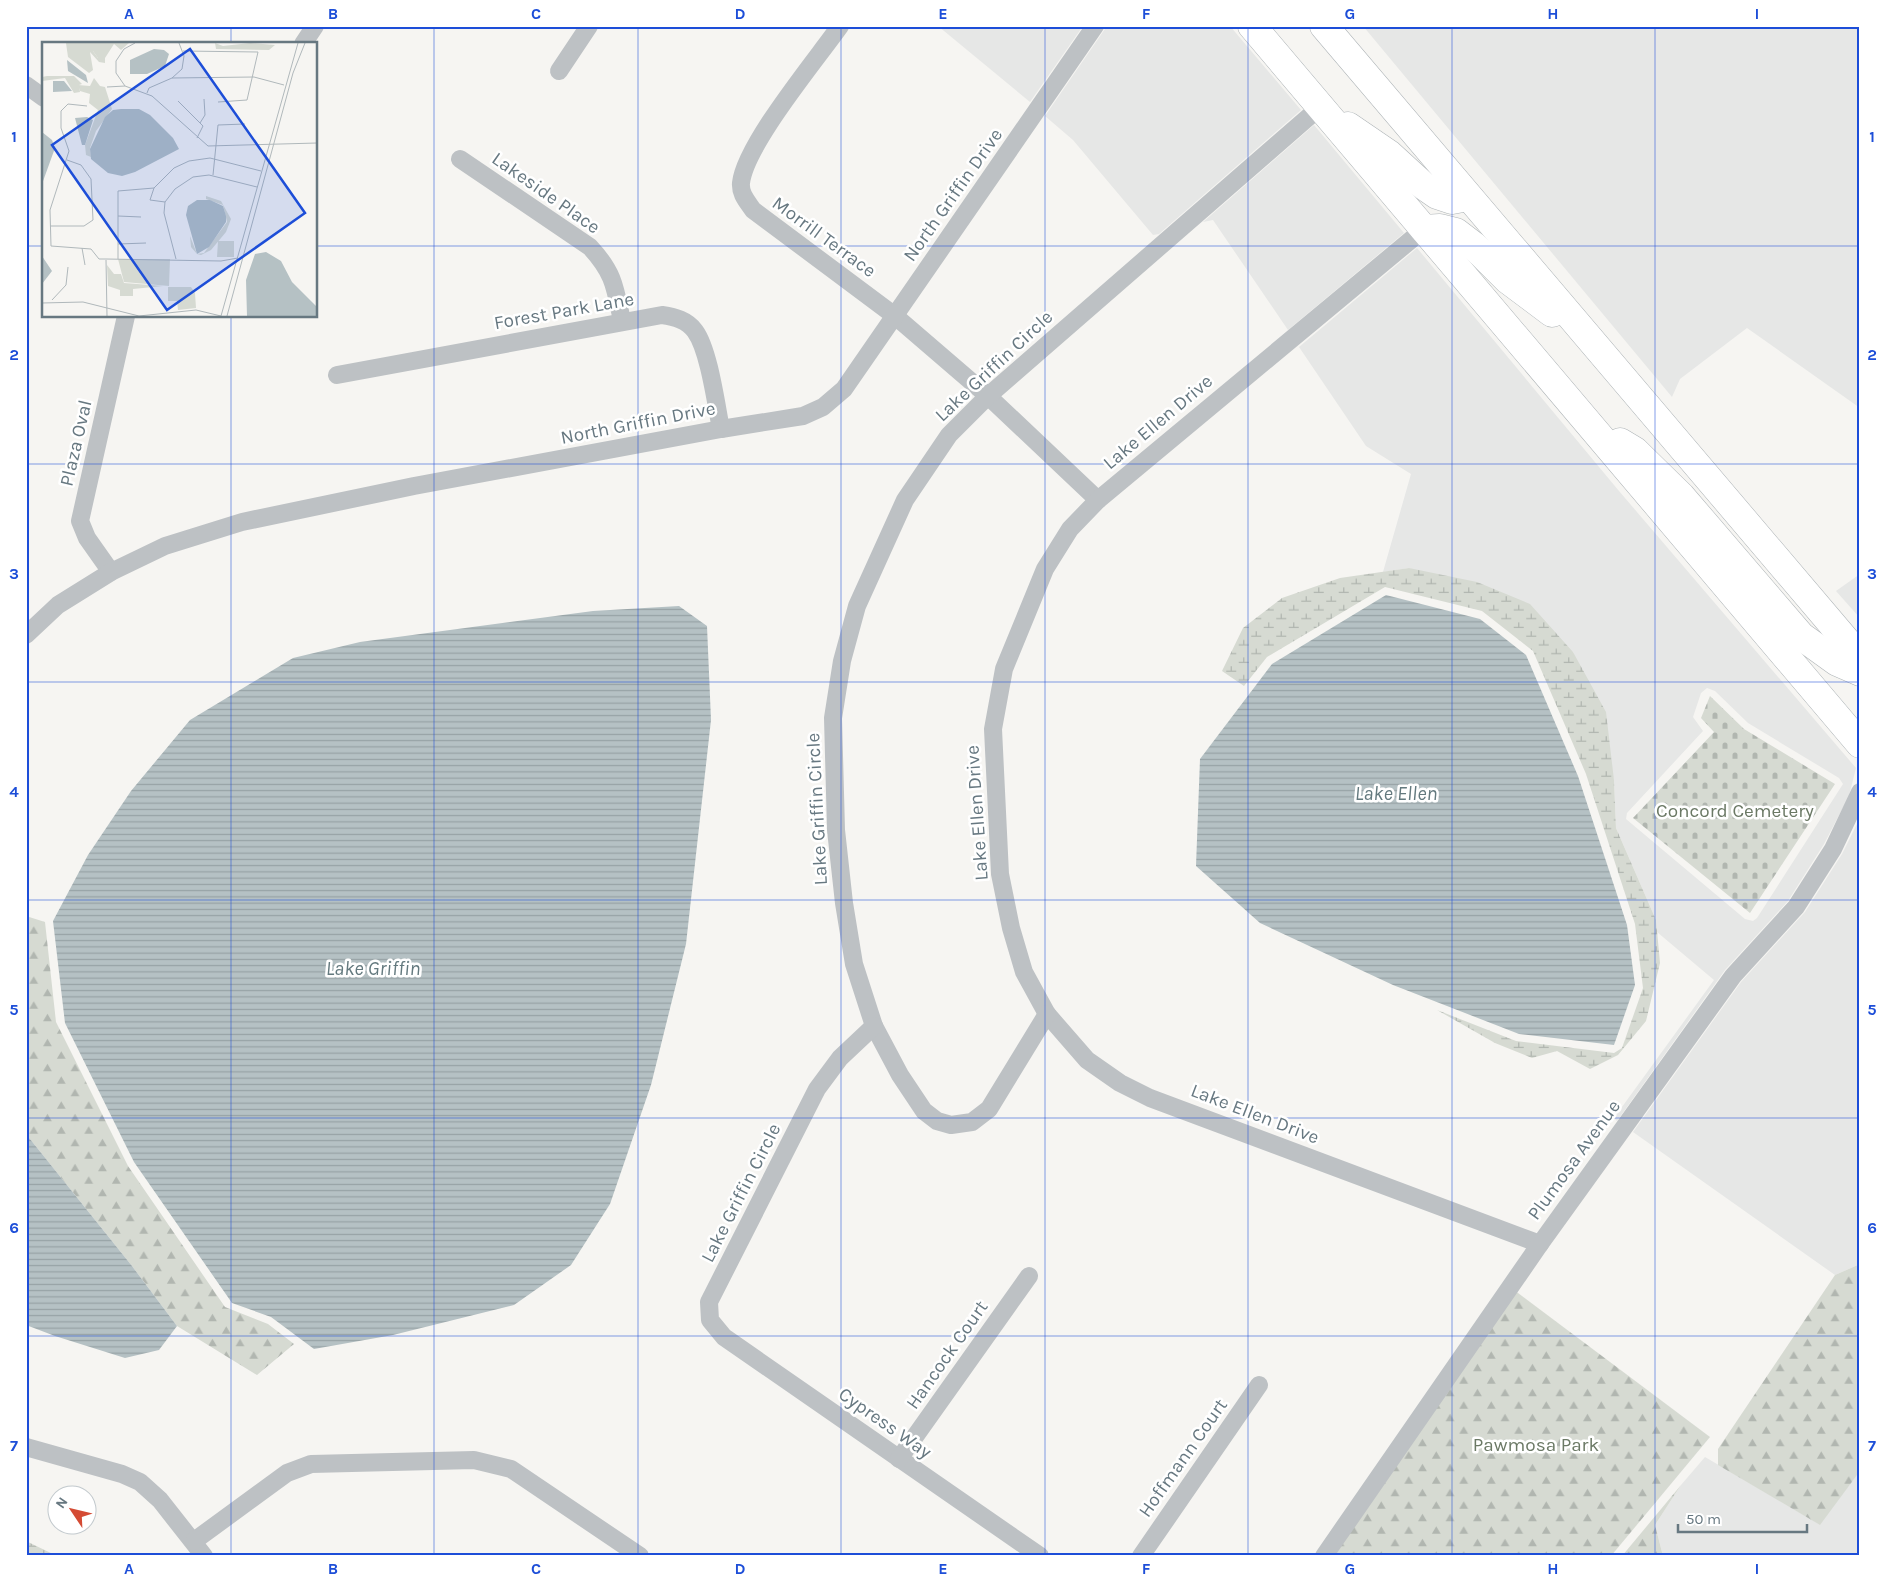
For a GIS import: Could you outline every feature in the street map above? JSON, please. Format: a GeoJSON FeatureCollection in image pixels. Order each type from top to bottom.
{"type":"FeatureCollection","features":[{"type":"Feature","properties":{"kind":"main road"},"geometry":{"type":"LineString","coordinates":[[1252,26],[1860,744]]}},
{"type":"Feature","properties":{"kind":"main road"},"geometry":{"type":"LineString","coordinates":[[1324,26],[1860,657]]}},
{"type":"Feature","properties":{"kind":"main road"},"geometry":{"type":"LineString","coordinates":[[1320,107],[1389,154],[1424,186],[1437,194],[1452,200],[1468,197]]}},
{"type":"Feature","properties":{"kind":"main road"},"geometry":{"type":"LineString","coordinates":[[1424,229],[1440,228],[1456,232],[1473,245],[1508,280],[1592,343]]}},
{"type":"Feature","properties":{"kind":"main road"},"geometry":{"type":"LineString","coordinates":[[1589,423],[1635,452],[1681,496],[1801,636],[1813,647],[1837,662],[1860,672]]}},
{"type":"Feature","properties":{"kind":"street"},"geometry":{"type":"LineString","coordinates":[[304,42],[315,26]]}},
{"type":"Feature","properties":{"kind":"street"},"geometry":{"type":"LineString","coordinates":[[559,71],[589,26]]}},
{"type":"Feature","properties":{"kind":"street","name":"Morrill Terrace"},"geometry":{"type":"LineString","coordinates":[[840,26],[758,142],[747,163],[742,183],[742,195],[753,210],[896,316],[988,396],[1098,500]]}},
{"type":"Feature","properties":{"kind":"street","name":"North Griffin Drive"},"geometry":{"type":"LineString","coordinates":[[26,635],[58,605],[111,572],[165,546],[242,522],[414,486],[721,429],[803,416],[823,407],[844,389],[1095,26]]}},
{"type":"Feature","properties":{"kind":"street"},"geometry":{"type":"LineString","coordinates":[[26,86],[42,97]]}},
{"type":"Feature","properties":{"kind":"street","name":"Lake Griffin Circle"},"geometry":{"type":"LineString","coordinates":[[710,1320],[708,1302],[817,1089],[840,1058],[874,1026],[854,964],[844,903],[836,830],[834,718],[842,661],[857,606],[905,500],[949,435],[988,396],[1320,107]]}},
{"type":"Feature","properties":{"kind":"street","name":"Lakeside Place"},"geometry":{"type":"LineString","coordinates":[[460,159],[590,246],[605,263],[614,282],[622,321]]}},
{"type":"Feature","properties":{"kind":"street","name":"Lake Ellen Drive"},"geometry":{"type":"LineString","coordinates":[[1424,229],[1098,500],[1070,529],[1046,569],[1004,669],[993,729],[1000,874],[1011,928],[1024,972],[1047,1014],[1087,1060],[1120,1083],[1150,1098],[1540,1244]]}},
{"type":"Feature","properties":{"kind":"street","name":"Forest Park Lane"},"geometry":{"type":"LineString","coordinates":[[336,375],[662,315],[680,318],[695,331],[703,347],[721,429]]}},
{"type":"Feature","properties":{"kind":"street","name":"Plaza Oval"},"geometry":{"type":"LineString","coordinates":[[111,572],[87,538],[80,520],[126,318]]}},
{"type":"Feature","properties":{"kind":"street","name":"Plumosa Avenue"},"geometry":{"type":"LineString","coordinates":[[1324,1556],[1540,1244],[1733,976],[1796,906],[1833,849],[1860,792]]}},
{"type":"Feature","properties":{"kind":"street"},"geometry":{"type":"LineString","coordinates":[[874,1026],[900,1075],[924,1111],[937,1121],[951,1125],[972,1122],[989,1109],[1047,1014]]}},
{"type":"Feature","properties":{"kind":"street","name":"Hancock Court"},"geometry":{"type":"LineString","coordinates":[[899,1459],[1029,1276]]}},
{"type":"Feature","properties":{"kind":"street","name":"Cypress Way"},"geometry":{"type":"LineString","coordinates":[[710,1320],[724,1337],[1040,1556]]}},
{"type":"Feature","properties":{"kind":"street","name":"Hoffmann Court"},"geometry":{"type":"LineString","coordinates":[[1141,1556],[1259,1385]]}},
{"type":"Feature","properties":{"kind":"street"},"geometry":{"type":"LineString","coordinates":[[26,1448],[122,1474],[140,1482],[160,1500],[199,1549],[287,1473],[311,1464],[474,1460],[511,1469],[640,1556]]}},
{"type":"Feature","properties":{"kind":"shaded area"},"geometry":{"type":"Polygon","coordinates":[[[938,26],[1083,26],[1030,102],[938,26]]]}},
{"type":"Feature","properties":{"kind":"shaded area"},"geometry":{"type":"Polygon","coordinates":[[[1107,26],[1230,26],[1301,110],[1159,234],[1153,235],[1073,140],[1045,116],[1107,26]]]}},
{"type":"Feature","properties":{"kind":"shaded area"},"geometry":{"type":"Polygon","coordinates":[[[1363,26],[1860,26],[1860,408],[1747,328],[1680,379],[1672,397],[1363,26]]]}},
{"type":"Feature","properties":{"kind":"shaded area"},"geometry":{"type":"Polygon","coordinates":[[[1314,125],[1404,233],[1288,330],[1213,220],[1203,222],[1314,125]]]}},
{"type":"Feature","properties":{"kind":"shaded area"},"geometry":{"type":"Polygon","coordinates":[[[1417,248],[1619,491],[1856,768],[1849,796],[1824,844],[1788,901],[1725,970],[1617,1121],[1614,1118],[1714,980],[1657,932],[1656,920],[1616,828],[1614,780],[1573,652],[1409,568],[1383,572],[1411,474],[1366,446],[1299,347],[1417,248]],[[1707,688],[1701,693],[1693,717],[1703,731],[1627,813],[1626,819],[1745,919],[1753,921],[1757,918],[1843,784],[1839,778],[1748,723],[1715,691],[1707,688]]]}},
{"type":"Feature","properties":{"kind":"shaded area"},"geometry":{"type":"Polygon","coordinates":[[[1860,574],[1860,618],[1836,591],[1860,574]]]}},
{"type":"Feature","properties":{"kind":"shaded area"},"geometry":{"type":"Polygon","coordinates":[[[1860,818],[1860,1264],[1835,1275],[1633,1132],[1741,982],[1805,912],[1842,854],[1860,818]]]}},
{"type":"Feature","properties":{"kind":"shaded area"},"geometry":{"type":"Polygon","coordinates":[[[1705,1457],[1819,1524],[1860,1471],[1860,1556],[1663,1556],[1655,1525],[1681,1485],[1705,1457]]]}},
{"type":"Feature","properties":{"kind":"green space"},"geometry":{"type":"Polygon","coordinates":[[[1409,568],[1477,582],[1530,604],[1573,652],[1606,712],[1614,780],[1616,828],[1656,920],[1660,963],[1646,1021],[1618,1055],[1590,1069],[1557,1051],[1532,1058],[1495,1043],[1437,1010],[1516,1041],[1614,1053],[1622,1048],[1643,988],[1635,924],[1586,774],[1533,651],[1482,611],[1385,587],[1267,657],[1244,686],[1222,671],[1243,628],[1282,598],[1340,578],[1409,568]]]}},
{"type":"Feature","properties":{"kind":"green space","name":"Concord Cemetery"},"geometry":{"type":"Polygon","coordinates":[[[1710,696],[1744,729],[1835,784],[1750,913],[1633,818],[1714,732],[1701,718],[1710,696]]]}},
{"type":"Feature","properties":{"kind":"green space"},"geometry":{"type":"Polygon","coordinates":[[[26,916],[45,922],[56,1022],[128,1166],[225,1307],[268,1324],[294,1344],[257,1375],[177,1326],[132,1266],[26,1134],[26,916]]]}},
{"type":"Feature","properties":{"kind":"green space"},"geometry":{"type":"Polygon","coordinates":[[[1860,1264],[1860,1471],[1820,1525],[1718,1465],[1718,1449],[1835,1275],[1860,1264]]]}},
{"type":"Feature","properties":{"kind":"green space","name":"Pawmosa Park"},"geometry":{"type":"Polygon","coordinates":[[[1510,1287],[1710,1437],[1611,1556],[1324,1556],[1510,1287]]]}},
{"type":"Feature","properties":{"kind":"green space"},"geometry":{"type":"Polygon","coordinates":[[[1681,1485],[1655,1525],[1663,1556],[1622,1556],[1681,1485]]]}},
{"type":"Feature","properties":{"kind":"green space"},"geometry":{"type":"Polygon","coordinates":[[[26,1541],[57,1556],[26,1556],[26,1541]]]}},
{"type":"Feature","properties":{"kind":"water","name":"Lake Ellen"},"geometry":{"type":"Polygon","coordinates":[[[1386,595],[1480,619],[1526,655],[1578,776],[1627,925],[1635,985],[1614,1045],[1519,1034],[1393,985],[1260,923],[1196,866],[1200,759],[1272,664],[1386,595]]]}},
{"type":"Feature","properties":{"kind":"water","name":"Lake Griffin"},"geometry":{"type":"Polygon","coordinates":[[[679,606],[707,626],[711,720],[686,944],[651,1085],[610,1204],[571,1265],[514,1305],[393,1335],[314,1349],[271,1317],[232,1303],[134,1162],[65,1023],[53,921],[88,855],[131,791],[190,720],[293,658],[360,642],[593,611],[679,606]]]}},
{"type":"Feature","properties":{"kind":"water"},"geometry":{"type":"Polygon","coordinates":[[[26,1134],[132,1266],[177,1326],[159,1350],[125,1358],[26,1325],[26,1134]]]}}]}
